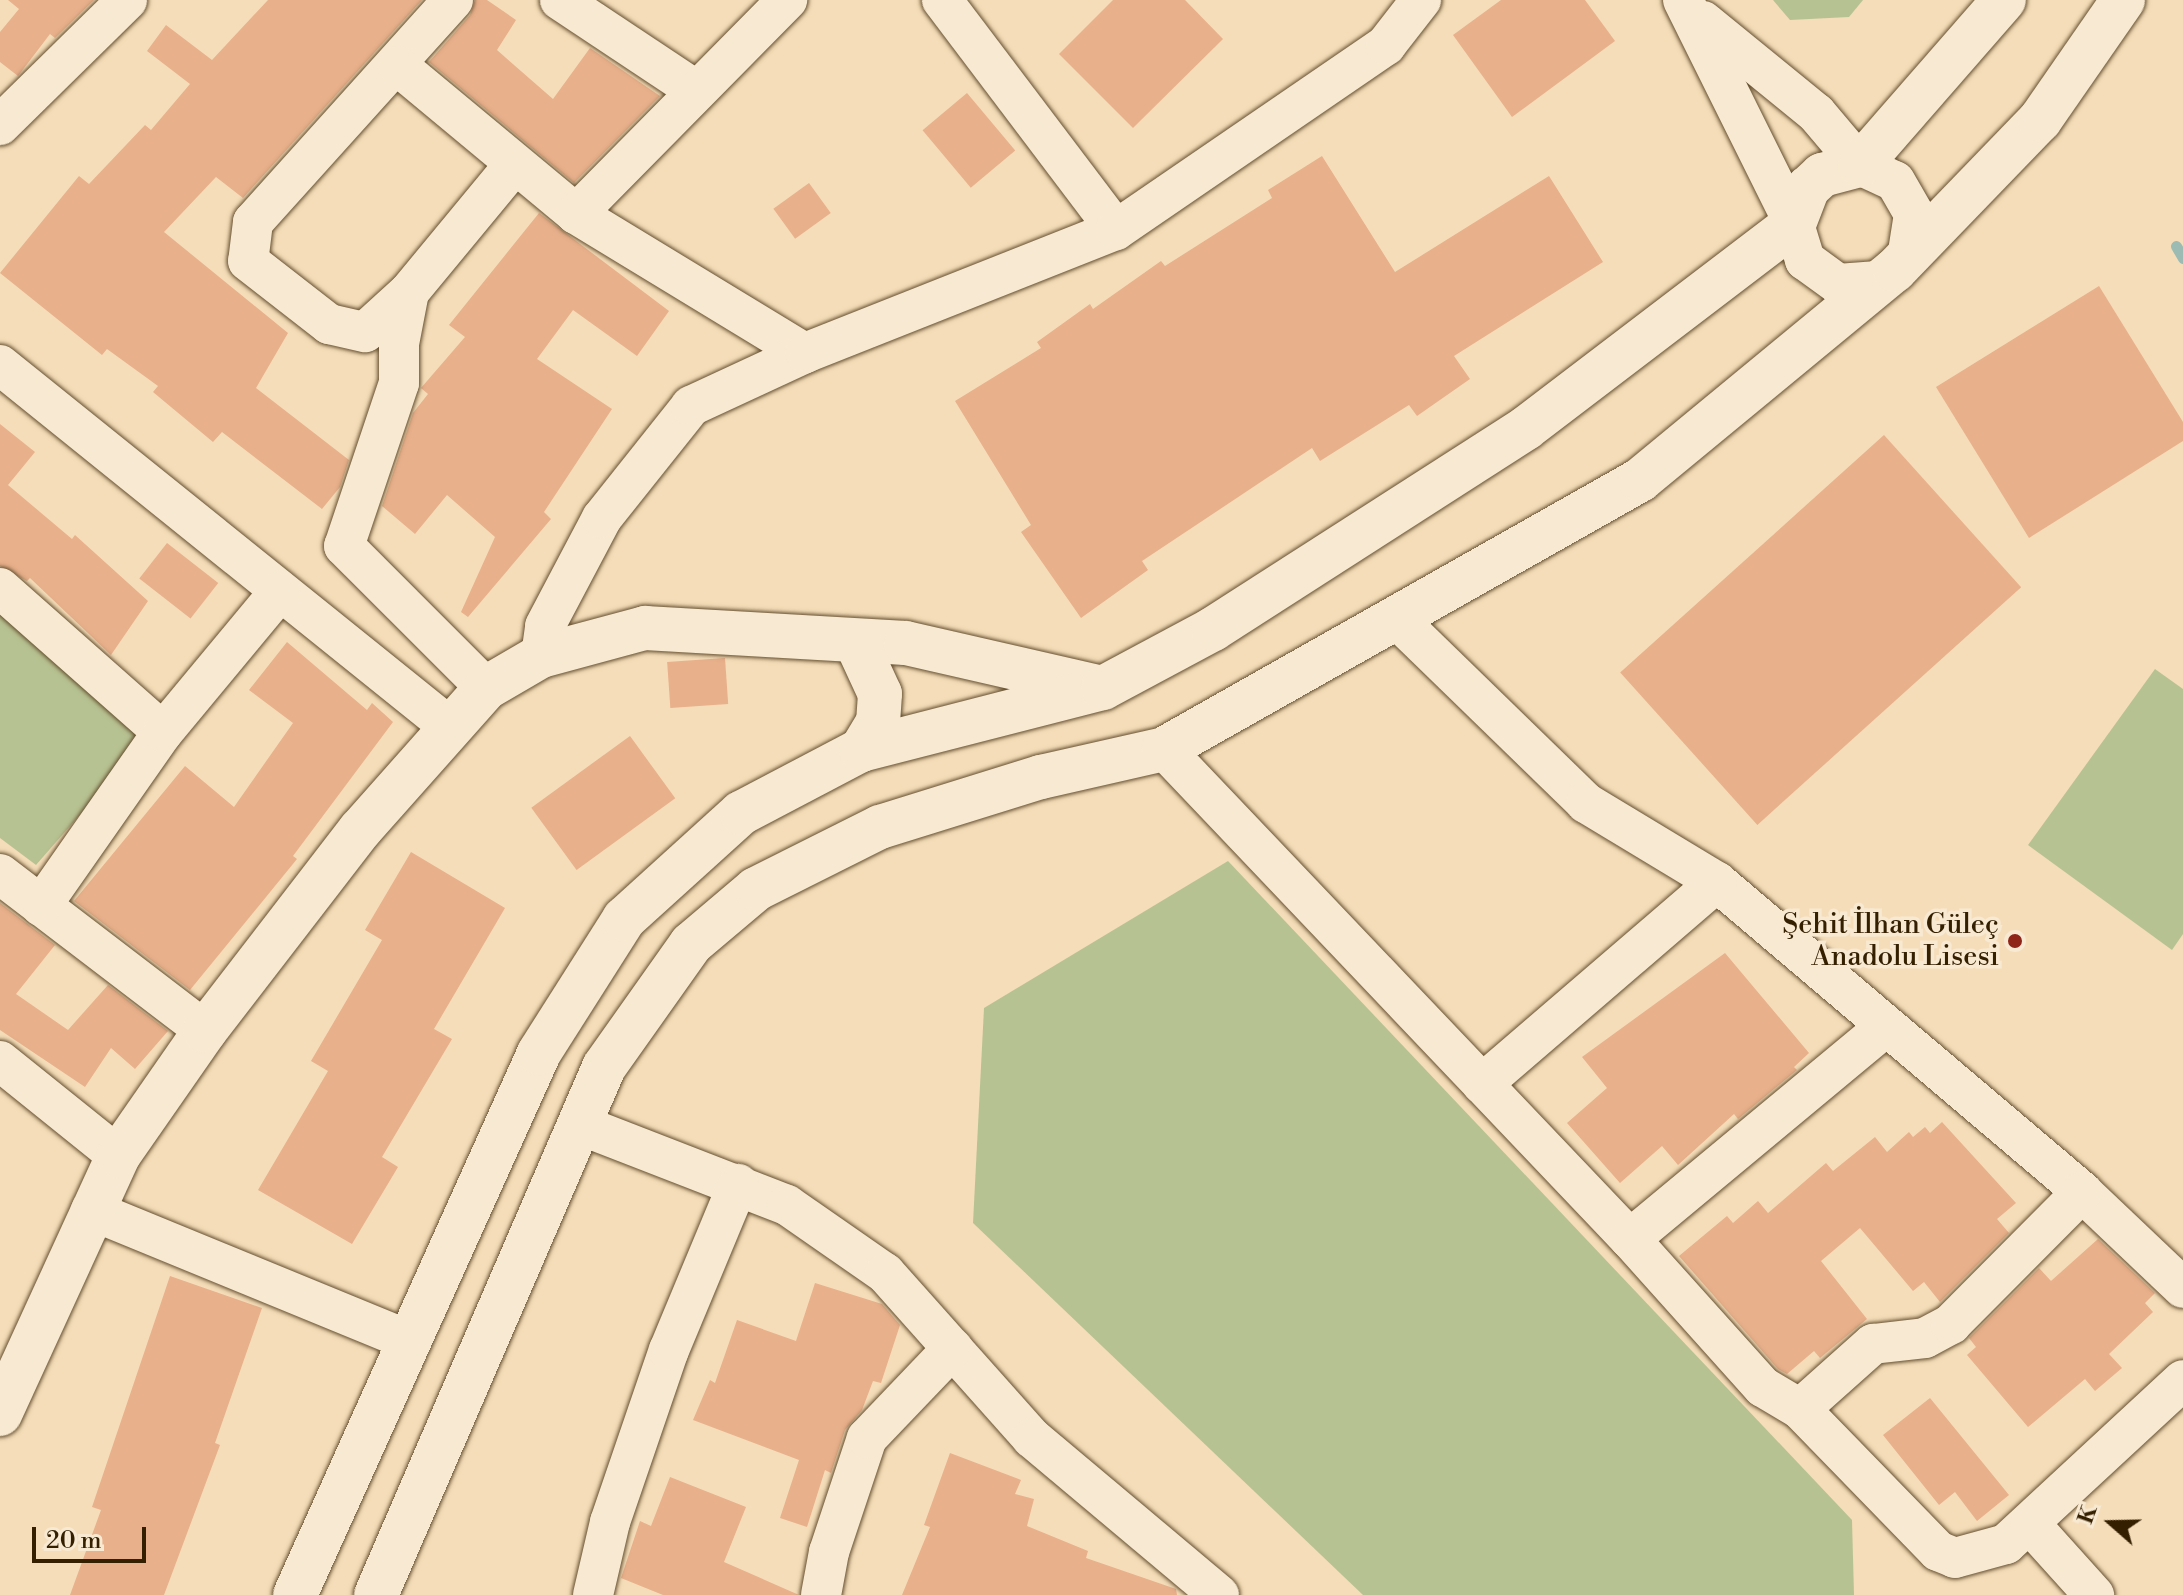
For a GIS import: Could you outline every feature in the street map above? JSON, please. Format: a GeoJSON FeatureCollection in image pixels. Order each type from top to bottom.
{"type":"FeatureCollection","features":[{"type":"Feature","properties":{"kind":"main road"},"geometry":{"type":"LineString","coordinates":[[295,1595],[539,1053],[624,919],[741,813],[861,750],[1103,688],[1213,629],[1526,428],[1794,224],[1808,188],[1822,175],[1860,165],[2004,0]]}},
{"type":"Feature","properties":{"kind":"main road"},"geometry":{"type":"LineString","coordinates":[[376,1595],[604,1067],[691,944],[756,889],[880,827],[1041,777],[1164,749],[1640,480],[1893,267],[2040,120],[2123,0]]}},
{"type":"Feature","properties":{"kind":"main road"},"geometry":{"type":"LineString","coordinates":[[0,1414],[118,1156],[205,1031],[360,830],[486,688],[541,656],[645,628],[906,643],[1103,688]]}},
{"type":"Feature","properties":{"kind":"main road"},"geometry":{"type":"LineString","coordinates":[[856,642],[880,694],[878,722],[861,750]]}},
{"type":"Feature","properties":{"kind":"street"},"geometry":{"type":"LineString","coordinates":[[0,125],[127,0]]}},
{"type":"Feature","properties":{"kind":"street"},"geometry":{"type":"LineString","coordinates":[[453,0],[398,66],[253,222],[248,261],[329,324],[365,332],[409,292],[515,164]]}},
{"type":"Feature","properties":{"kind":"street"},"geometry":{"type":"LineString","coordinates":[[560,0],[694,89]]}},
{"type":"Feature","properties":{"kind":"street"},"geometry":{"type":"LineString","coordinates":[[576,214],[694,89],[787,0]]}},
{"type":"Feature","properties":{"kind":"street"},"geometry":{"type":"LineString","coordinates":[[942,0],[1116,230]]}},
{"type":"Feature","properties":{"kind":"street"},"geometry":{"type":"LineString","coordinates":[[541,656],[545,626],[602,518],[691,406],[805,353],[1116,230],[1386,45],[1421,0]]}},
{"type":"Feature","properties":{"kind":"street"},"geometry":{"type":"LineString","coordinates":[[1686,5],[1816,113],[1860,165],[1895,181],[1907,196],[1915,234],[1893,267],[1838,284],[1819,275],[1797,243],[1794,224],[1686,5]]}},
{"type":"Feature","properties":{"kind":"street"},"geometry":{"type":"LineString","coordinates":[[398,66],[576,214],[805,353]]}},
{"type":"Feature","properties":{"kind":"street"},"geometry":{"type":"LineString","coordinates":[[409,292],[399,344],[399,383],[344,546],[486,688]]}},
{"type":"Feature","properties":{"kind":"street"},"geometry":{"type":"LineString","coordinates":[[0,365],[451,728]]}},
{"type":"Feature","properties":{"kind":"street"},"geometry":{"type":"LineString","coordinates":[[0,588],[163,732]]}},
{"type":"Feature","properties":{"kind":"street"},"geometry":{"type":"LineString","coordinates":[[41,906],[163,732],[280,591]]}},
{"type":"Feature","properties":{"kind":"street"},"geometry":{"type":"LineString","coordinates":[[1397,619],[1586,803],[1717,882],[1884,1028],[2082,1192],[2183,1288]]}},
{"type":"Feature","properties":{"kind":"street"},"geometry":{"type":"LineString","coordinates":[[1164,749],[1630,1239],[1763,1387],[1800,1409],[1938,1551],[1955,1558],[1991,1550],[2030,1524],[2183,1380]]}},
{"type":"Feature","properties":{"kind":"street"},"geometry":{"type":"LineString","coordinates":[[0,874],[205,1031]]}},
{"type":"Feature","properties":{"kind":"street"},"geometry":{"type":"LineString","coordinates":[[1482,1084],[1717,882]]}},
{"type":"Feature","properties":{"kind":"street"},"geometry":{"type":"LineString","coordinates":[[1630,1239],[1884,1028]]}},
{"type":"Feature","properties":{"kind":"street"},"geometry":{"type":"LineString","coordinates":[[0,1061],[118,1156]]}},
{"type":"Feature","properties":{"kind":"street"},"geometry":{"type":"LineString","coordinates":[[578,1124],[787,1205],[885,1273],[1032,1438],[1207,1592]]}},
{"type":"Feature","properties":{"kind":"street"},"geometry":{"type":"LineString","coordinates":[[593,1595],[610,1522],[669,1350],[738,1184]]}},
{"type":"Feature","properties":{"kind":"street"},"geometry":{"type":"LineString","coordinates":[[1800,1409],[1873,1344],[1925,1338],[1951,1324],[2082,1192]]}},
{"type":"Feature","properties":{"kind":"street"},"geometry":{"type":"LineString","coordinates":[[91,1210],[411,1341]]}},
{"type":"Feature","properties":{"kind":"street"},"geometry":{"type":"LineString","coordinates":[[823,1594],[829,1552],[867,1438],[953,1348]]}},
{"type":"Feature","properties":{"kind":"street"},"geometry":{"type":"LineString","coordinates":[[2030,1524],[2094,1595]]}},
{"type":"Feature","properties":{"kind":"green space"},"geometry":{"type":"Polygon","coordinates":[[[1773,0],[1863,0],[1849,17],[1790,20],[1773,0]]]}},
{"type":"Feature","properties":{"kind":"green space"},"geometry":{"type":"Polygon","coordinates":[[[0,614],[146,739],[36,865],[0,838],[0,614]]]}},
{"type":"Feature","properties":{"kind":"green space"},"geometry":{"type":"Polygon","coordinates":[[[2155,669],[2183,689],[2183,934],[2172,950],[2028,845],[2155,669]]]}},
{"type":"Feature","properties":{"kind":"green space"},"geometry":{"type":"Polygon","coordinates":[[[1228,861],[1852,1520],[1854,1595],[1363,1595],[973,1223],[984,1008],[1228,861]]]}},
{"type":"Feature","properties":{"kind":"building"},"geometry":{"type":"Polygon","coordinates":[[[8,0],[94,0],[55,38],[50,34],[18,76],[0,62],[0,32],[19,9],[8,0]]]}},
{"type":"Feature","properties":{"kind":"building"},"geometry":{"type":"Polygon","coordinates":[[[268,0],[422,0],[243,198],[216,177],[164,232],[288,333],[256,388],[349,460],[340,487],[322,509],[222,432],[213,442],[153,392],[158,386],[107,349],[102,355],[0,273],[79,176],[89,184],[145,125],[151,130],[190,84],[147,51],[166,25],[212,60],[268,0]]]}},
{"type":"Feature","properties":{"kind":"building"},"geometry":{"type":"Polygon","coordinates":[[[475,0],[487,0],[516,20],[497,50],[553,99],[590,48],[660,96],[574,183],[429,62],[470,15],[475,0]]]}},
{"type":"Feature","properties":{"kind":"building"},"geometry":{"type":"Polygon","coordinates":[[[1113,0],[1185,0],[1223,39],[1133,128],[1059,54],[1113,0]]]}},
{"type":"Feature","properties":{"kind":"building"},"geometry":{"type":"Polygon","coordinates":[[[1501,0],[1585,0],[1615,41],[1512,117],[1453,35],[1501,0]]]}},
{"type":"Feature","properties":{"kind":"building"},"geometry":{"type":"Polygon","coordinates":[[[967,93],[1015,150],[971,188],[923,130],[967,93]]]}},
{"type":"Feature","properties":{"kind":"building"},"geometry":{"type":"Polygon","coordinates":[[[1322,156],[1395,272],[1549,176],[1603,262],[1454,356],[1470,379],[1417,416],[1409,405],[1320,461],[1312,448],[1142,561],[1148,570],[1081,618],[1021,532],[1031,525],[955,401],[1041,348],[1037,342],[1090,304],[1093,309],[1161,261],[1165,266],[1272,198],[1268,190],[1322,156]]]}},
{"type":"Feature","properties":{"kind":"building"},"geometry":{"type":"Polygon","coordinates":[[[809,183],[831,213],[795,239],[773,209],[809,183]]]}},
{"type":"Feature","properties":{"kind":"building"},"geometry":{"type":"Polygon","coordinates":[[[539,213],[669,311],[637,356],[573,310],[537,359],[612,409],[544,512],[551,519],[468,617],[461,612],[495,537],[447,495],[415,534],[382,506],[413,413],[428,394],[421,388],[465,337],[449,325],[539,213]]]}},
{"type":"Feature","properties":{"kind":"building"},"geometry":{"type":"Polygon","coordinates":[[[2099,286],[2183,422],[2183,441],[2029,538],[1936,387],[2099,286]]]}},
{"type":"Feature","properties":{"kind":"building"},"geometry":{"type":"Polygon","coordinates":[[[0,424],[35,452],[8,485],[72,539],[75,535],[148,601],[111,655],[30,578],[27,581],[0,566],[0,424]]]}},
{"type":"Feature","properties":{"kind":"building"},"geometry":{"type":"Polygon","coordinates":[[[1884,435],[2021,587],[1757,825],[1620,673],[1884,435]]]}},
{"type":"Feature","properties":{"kind":"building"},"geometry":{"type":"Polygon","coordinates":[[[167,543],[218,583],[191,618],[139,578],[167,543]]]}},
{"type":"Feature","properties":{"kind":"building"},"geometry":{"type":"Polygon","coordinates":[[[287,642],[367,710],[372,703],[393,722],[293,856],[297,859],[190,990],[74,901],[185,766],[234,807],[293,723],[249,690],[287,642]]]}},
{"type":"Feature","properties":{"kind":"building"},"geometry":{"type":"Polygon","coordinates":[[[725,658],[728,704],[670,708],[667,662],[725,658]]]}},
{"type":"Feature","properties":{"kind":"building"},"geometry":{"type":"Polygon","coordinates":[[[630,736],[675,798],[577,870],[531,808],[630,736]]]}},
{"type":"Feature","properties":{"kind":"building"},"geometry":{"type":"Polygon","coordinates":[[[411,852],[505,908],[434,1029],[452,1039],[382,1157],[398,1167],[352,1244],[258,1190],[328,1071],[311,1061],[382,940],[365,930],[411,852]]]}},
{"type":"Feature","properties":{"kind":"building"},"geometry":{"type":"Polygon","coordinates":[[[0,903],[55,945],[16,994],[68,1030],[108,985],[168,1031],[135,1069],[111,1048],[85,1087],[0,1030],[0,903]]]}},
{"type":"Feature","properties":{"kind":"building"},"geometry":{"type":"Polygon","coordinates":[[[1725,953],[1809,1053],[1794,1067],[1797,1070],[1738,1119],[1734,1114],[1678,1165],[1662,1146],[1620,1183],[1567,1123],[1607,1088],[1582,1057],[1725,953]]]}},
{"type":"Feature","properties":{"kind":"building"},"geometry":{"type":"Polygon","coordinates":[[[1942,1122],[2016,1203],[1997,1219],[2009,1233],[1940,1302],[1924,1282],[1913,1291],[1860,1228],[1821,1261],[1867,1319],[1820,1358],[1814,1351],[1787,1374],[1778,1369],[1679,1256],[1727,1216],[1733,1223],[1758,1201],[1768,1213],[1826,1163],[1833,1171],[1875,1137],[1887,1152],[1909,1132],[1913,1137],[1925,1127],[1930,1133],[1942,1122]]]}},
{"type":"Feature","properties":{"kind":"building"},"geometry":{"type":"Polygon","coordinates":[[[2098,1239],[2155,1293],[2145,1303],[2153,1312],[2109,1354],[2122,1368],[2095,1391],[2085,1379],[2028,1427],[1967,1355],[1976,1347],[1969,1338],[2039,1268],[2051,1281],[2098,1239]]]}},
{"type":"Feature","properties":{"kind":"building"},"geometry":{"type":"Polygon","coordinates":[[[170,1276],[262,1308],[215,1443],[220,1445],[164,1595],[70,1595],[101,1510],[92,1507],[170,1276]]]}},
{"type":"Feature","properties":{"kind":"building"},"geometry":{"type":"Polygon","coordinates":[[[815,1283],[882,1304],[900,1325],[881,1383],[873,1381],[862,1410],[845,1430],[831,1473],[825,1470],[807,1527],[780,1518],[799,1460],[693,1420],[710,1380],[715,1383],[737,1320],[796,1341],[815,1283]]]}},
{"type":"Feature","properties":{"kind":"building"},"geometry":{"type":"Polygon","coordinates":[[[1930,1398],[2009,1495],[1977,1521],[1955,1492],[1939,1505],[1883,1435],[1930,1398]]]}},
{"type":"Feature","properties":{"kind":"building"},"geometry":{"type":"Polygon","coordinates":[[[950,1453],[1021,1480],[1015,1494],[1034,1499],[1027,1526],[1088,1551],[1086,1558],[1176,1589],[1177,1595],[902,1595],[930,1527],[924,1525],[950,1453]]]}},
{"type":"Feature","properties":{"kind":"building"},"geometry":{"type":"Polygon","coordinates":[[[670,1477],[746,1507],[724,1562],[799,1595],[663,1595],[621,1578],[640,1521],[651,1526],[670,1477]]]}},
{"type":"Feature","properties":{"kind":"waterway"},"geometry":{"type":"LineString","coordinates":[[2176,246],[2183,258]]}},
{"type":"Feature","properties":{"kind":"place","name":"Şehit İlhan Güleç Anadolu Lisesi"},"geometry":{"type":"Point","coordinates":[2015,941]}}]}
